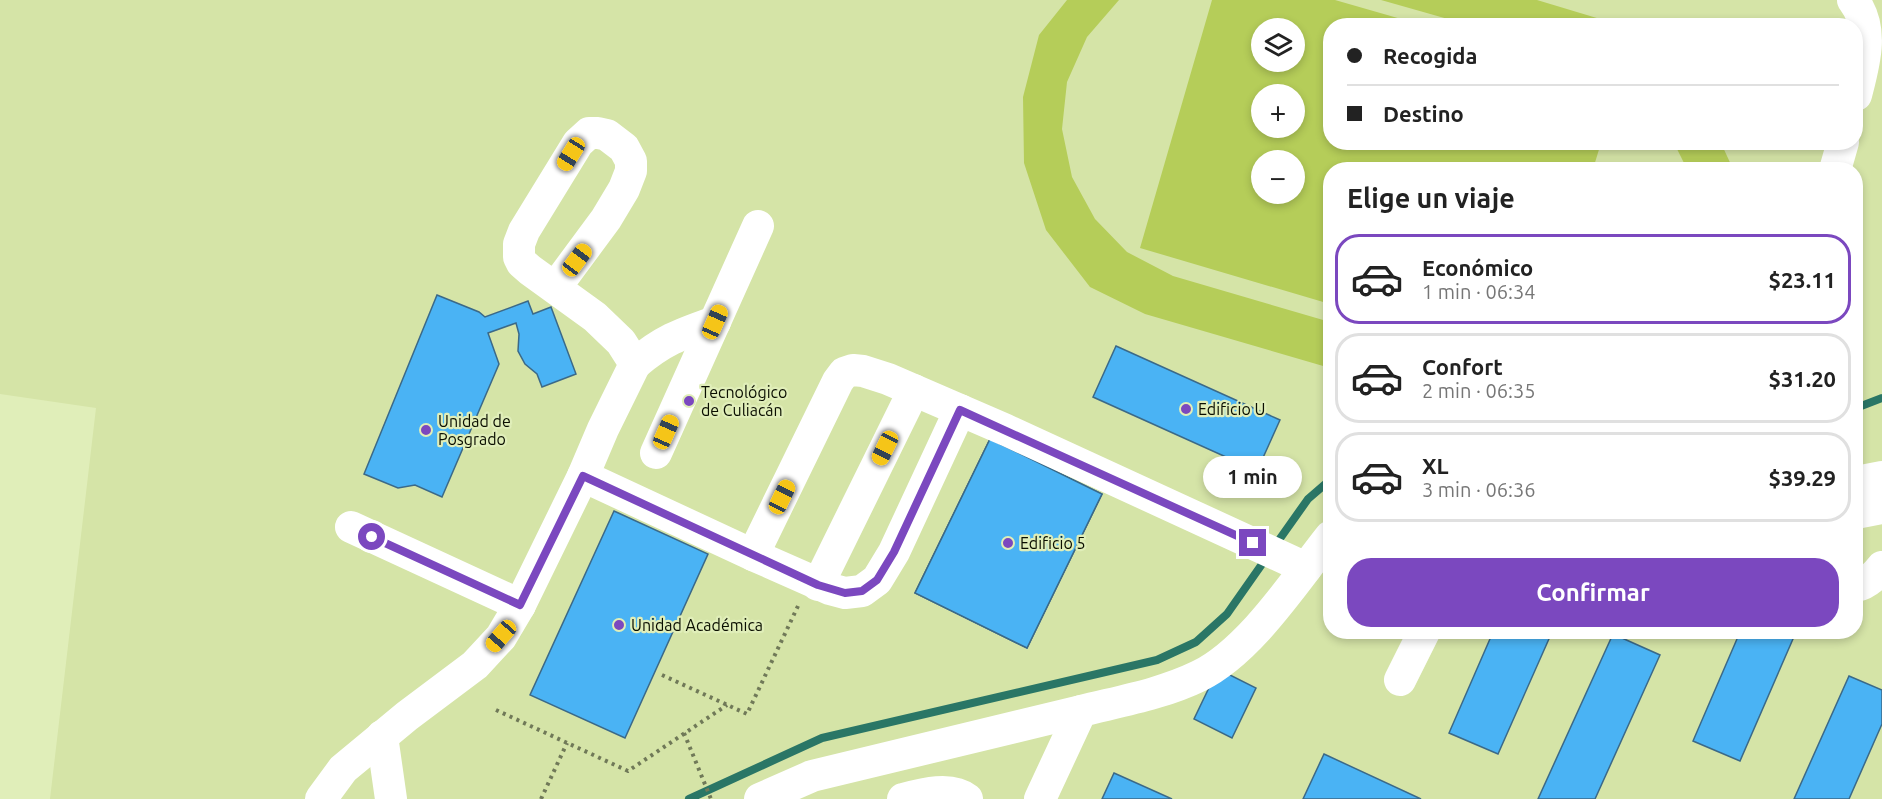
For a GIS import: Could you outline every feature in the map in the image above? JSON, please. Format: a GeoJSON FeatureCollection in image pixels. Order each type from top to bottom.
{"type":"FeatureCollection","features":[{"type":"Feature","properties":{"kind":"lane"},"geometry":{"type":"LineString","coordinates":[[1853,0],[1863,14],[1866,26],[1863,67]]}},
{"type":"Feature","properties":{"kind":"lane"},"geometry":{"type":"LineString","coordinates":[[555,288],[606,219],[629,179],[631,161],[624,148],[612,138],[598,133],[589,133],[578,142],[520,239],[518,250],[522,263],[555,288],[595,316],[621,342],[635,364]]}},
{"type":"Feature","properties":{"kind":"lane"},"geometry":{"type":"LineString","coordinates":[[656,453],[758,226]]}},
{"type":"Feature","properties":{"kind":"lane"},"geometry":{"type":"LineString","coordinates":[[321,799],[343,769],[447,685],[476,665],[501,636],[520,605],[635,364],[653,349],[674,337],[715,322]]}},
{"type":"Feature","properties":{"kind":"lane"},"geometry":{"type":"LineString","coordinates":[[753,555],[838,381],[844,373],[852,370],[863,371],[960,410],[1299,565]]}},
{"type":"Feature","properties":{"kind":"lane"},"geometry":{"type":"LineString","coordinates":[[814,583],[914,390]]}},
{"type":"Feature","properties":{"kind":"lane"},"geometry":{"type":"LineString","coordinates":[[583,476],[814,583],[845,593],[862,591],[877,580],[894,552],[960,410]]}},
{"type":"Feature","properties":{"kind":"lane"},"geometry":{"type":"LineString","coordinates":[[1863,481],[1882,477]]}},
{"type":"Feature","properties":{"kind":"lane"},"geometry":{"type":"LineString","coordinates":[[1863,512],[1882,508]]}},
{"type":"Feature","properties":{"kind":"lane"},"geometry":{"type":"LineString","coordinates":[[351,528],[520,605]]}},
{"type":"Feature","properties":{"kind":"lane"},"geometry":{"type":"LineString","coordinates":[[762,799],[812,776],[1164,691],[1202,675],[1237,651],[1299,565],[1323,543]]}},
{"type":"Feature","properties":{"kind":"lane"},"geometry":{"type":"LineString","coordinates":[[1863,584],[1874,577],[1882,567]]}},
{"type":"Feature","properties":{"kind":"lane"},"geometry":{"type":"LineString","coordinates":[[1400,680],[1420,639]]}},
{"type":"Feature","properties":{"kind":"lane"},"geometry":{"type":"LineString","coordinates":[[1040,799],[1081,711]]}},
{"type":"Feature","properties":{"kind":"lane"},"geometry":{"type":"LineString","coordinates":[[382,736],[391,799]]}},
{"type":"Feature","properties":{"kind":"lane"},"geometry":{"type":"LineString","coordinates":[[903,799],[940,793],[957,793],[967,799]]}},
{"type":"Feature","properties":{"kind":"path"},"geometry":{"type":"LineString","coordinates":[[662,675],[747,714],[814,583]]}},
{"type":"Feature","properties":{"kind":"path"},"geometry":{"type":"LineString","coordinates":[[496,711],[628,771],[727,705]]}},
{"type":"Feature","properties":{"kind":"path"},"geometry":{"type":"LineString","coordinates":[[684,734],[711,799]]}},
{"type":"Feature","properties":{"kind":"path"},"geometry":{"type":"LineString","coordinates":[[541,799],[567,743]]}},
{"type":"Feature","properties":{"kind":"shaded area","name":"Tecnológico de Culiacán"},"geometry":{"type":"Polygon","coordinates":[[[0,0],[1882,0],[1882,799],[50,799],[96,408],[0,394],[0,0]]]}},
{"type":"Feature","properties":{"kind":"green space"},"geometry":{"type":"Polygon","coordinates":[[[1067,0],[1119,0],[1087,37],[1067,82],[1062,129],[1072,177],[1095,219],[1127,252],[1173,276],[1323,320],[1323,366],[1145,314],[1090,287],[1046,230],[1024,163],[1023,97],[1039,35],[1067,0]]]}},
{"type":"Feature","properties":{"kind":"green space"},"geometry":{"type":"Polygon","coordinates":[[[1212,0],[1335,0],[1398,18],[1323,18],[1323,150],[1599,150],[1595,162],[1323,162],[1323,302],[1140,248],[1212,0]]]}},
{"type":"Feature","properties":{"kind":"green space"},"geometry":{"type":"Polygon","coordinates":[[[1381,0],[1537,0],[1597,18],[1444,18],[1381,0]]]}},
{"type":"Feature","properties":{"kind":"green space"},"geometry":{"type":"Polygon","coordinates":[[[1678,150],[1724,150],[1730,162],[1684,162],[1678,150]]]}},
{"type":"Feature","properties":{"kind":"building","name":"Unidad de Posgrado"},"geometry":{"type":"Polygon","coordinates":[[[437,295],[479,312],[485,317],[528,301],[533,314],[551,307],[576,374],[542,387],[537,374],[525,364],[518,351],[519,334],[516,323],[488,333],[499,364],[442,497],[415,485],[398,488],[364,474],[437,295]]]}},
{"type":"Feature","properties":{"kind":"building","name":"Edificio U"},"geometry":{"type":"Polygon","coordinates":[[[1116,346],[1280,420],[1257,471],[1093,397],[1116,346]]]}},
{"type":"Feature","properties":{"kind":"building","name":"Edificio 5"},"geometry":{"type":"Polygon","coordinates":[[[990,439],[1102,494],[1027,648],[915,593],[990,439]]]}},
{"type":"Feature","properties":{"kind":"building","name":"Edificio 5"},"geometry":{"type":"Polygon","coordinates":[[[990,439],[1102,494],[1027,648],[915,593],[990,439]]]}},
{"type":"Feature","properties":{"kind":"building","name":"Unidad Académica"},"geometry":{"type":"Polygon","coordinates":[[[614,511],[708,554],[625,738],[530,695],[614,511]]]}},
{"type":"Feature","properties":{"kind":"building"},"geometry":{"type":"Polygon","coordinates":[[[1490,639],[1549,639],[1498,754],[1449,733],[1490,639]]]}},
{"type":"Feature","properties":{"kind":"building"},"geometry":{"type":"Polygon","coordinates":[[[1611,639],[1624,639],[1660,655],[1595,799],[1538,799],[1611,639]]]}},
{"type":"Feature","properties":{"kind":"building"},"geometry":{"type":"Polygon","coordinates":[[[1737,639],[1793,639],[1740,761],[1693,741],[1737,639]]]}},
{"type":"Feature","properties":{"kind":"building"},"geometry":{"type":"Polygon","coordinates":[[[1218,669],[1256,688],[1232,738],[1194,719],[1218,669]]]}},
{"type":"Feature","properties":{"kind":"building"},"geometry":{"type":"Polygon","coordinates":[[[1849,676],[1882,690],[1882,724],[1849,799],[1794,799],[1849,676]]]}},
{"type":"Feature","properties":{"kind":"building"},"geometry":{"type":"Polygon","coordinates":[[[1324,754],[1421,799],[1303,799],[1324,754]]]}},
{"type":"Feature","properties":{"kind":"building"},"geometry":{"type":"Polygon","coordinates":[[[1114,773],[1172,799],[1102,799],[1114,773]]]}},
{"type":"Feature","properties":{"kind":"waterway"},"geometry":{"type":"LineString","coordinates":[[1863,405],[1882,398]]}},
{"type":"Feature","properties":{"kind":"waterway"},"geometry":{"type":"LineString","coordinates":[[1274,547],[1308,499],[1323,486]]}},
{"type":"Feature","properties":{"kind":"waterway"},"geometry":{"type":"LineString","coordinates":[[689,799],[822,738],[1157,660],[1196,642],[1227,614],[1267,557]]}},
{"type":"Feature","properties":{"kind":"place","name":"Tecnológico de Culiacán"},"geometry":{"type":"Point","coordinates":[689,401]}},
{"type":"Feature","properties":{"kind":"place","name":"Edificio U"},"geometry":{"type":"Point","coordinates":[1186,409]}},
{"type":"Feature","properties":{"kind":"place","name":"Unidad de Posgrado"},"geometry":{"type":"Point","coordinates":[426,430]}},
{"type":"Feature","properties":{"kind":"place","name":"Edificio 5"},"geometry":{"type":"Point","coordinates":[1008,543]}},
{"type":"Feature","properties":{"kind":"place","name":"Unidad Académica"},"geometry":{"type":"Point","coordinates":[619,625]}},
{"type":"Feature","properties":{"kind":"route"},"geometry":{"type":"LineString","coordinates":[[372,537],[520,605],[583,476],[818,585],[845,593],[862,591],[877,580],[894,552],[960,410],[1253,543]]}}]}
